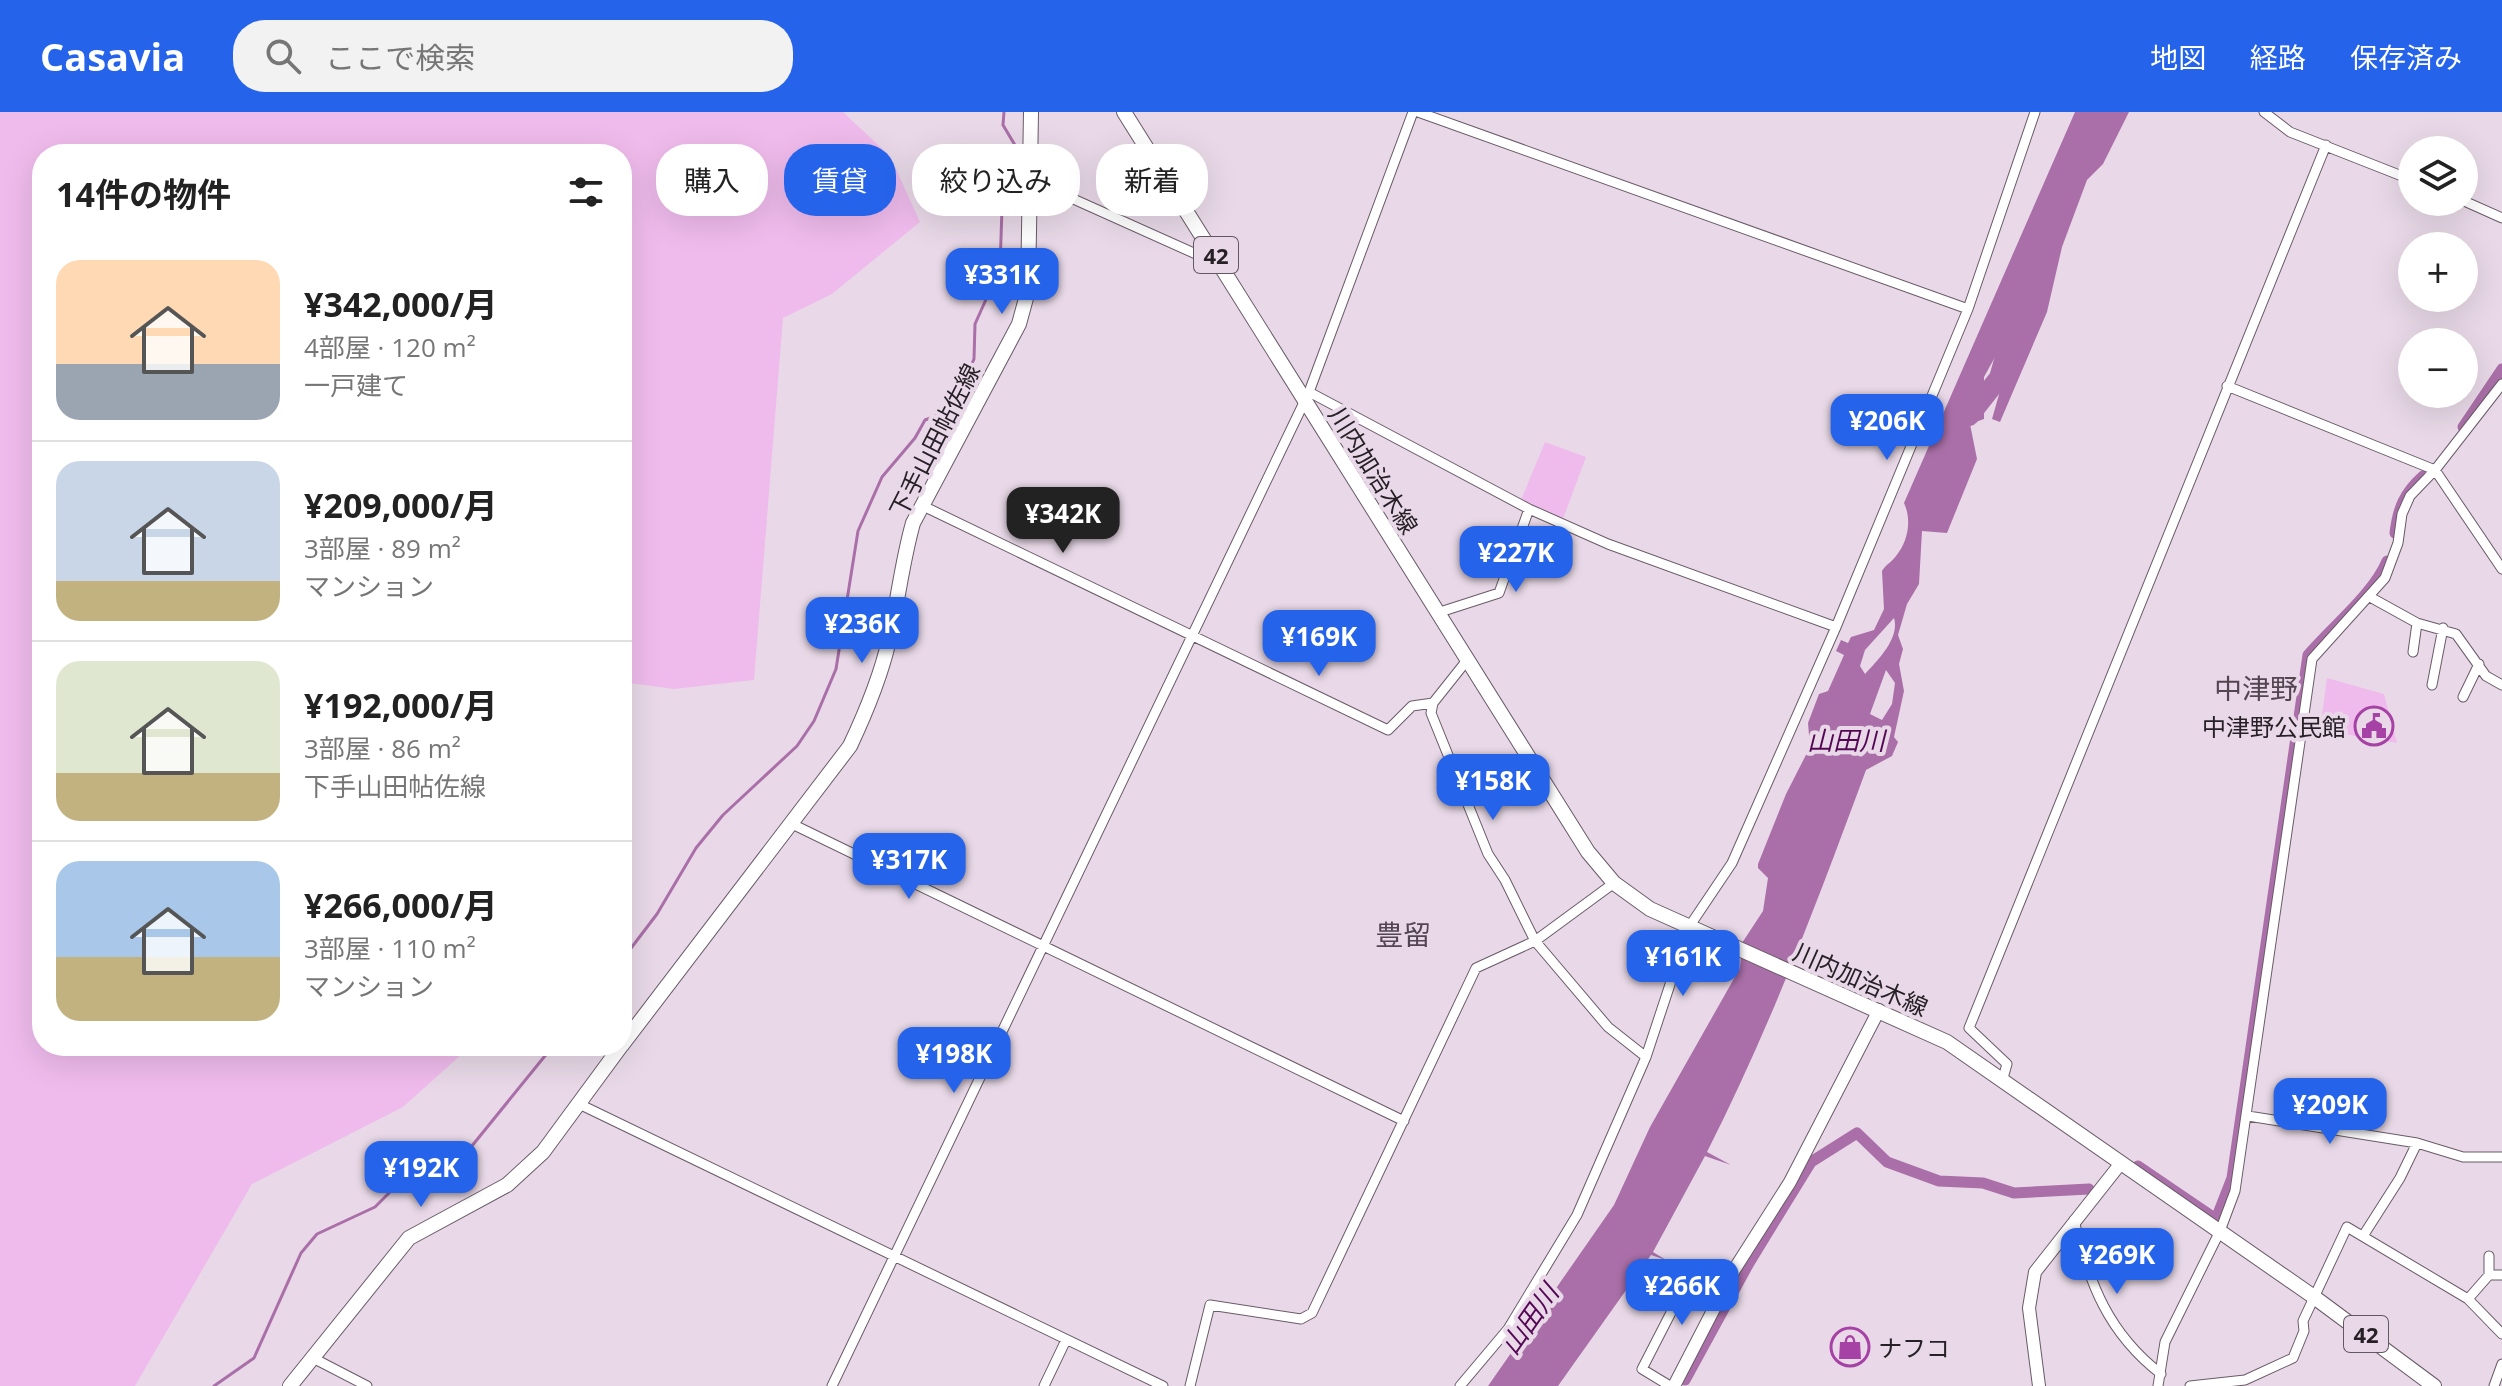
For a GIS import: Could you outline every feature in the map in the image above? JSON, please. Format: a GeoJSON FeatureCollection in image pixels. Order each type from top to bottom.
{"type":"FeatureCollection","features":[{"type":"Feature","properties":{"kind":"main road","name":"下手山田帖佐線"},"geometry":{"type":"LineString","coordinates":[[1031,112],[1031,144]]}},
{"type":"Feature","properties":{"kind":"main road","name":"川内加治木線"},"geometry":{"type":"LineString","coordinates":[[1124,112],[1307,396],[1437,613],[1588,852],[1614,883],[1650,909],[1947,1042],[2314,1297],[2434,1386]]}},
{"type":"Feature","properties":{"kind":"main road","name":"下手山田帖佐線"},"geometry":{"type":"LineString","coordinates":[[632,1033],[850,746],[889,642],[905,552],[921,505],[1019,324],[1028,291],[1030,216]]}},
{"type":"Feature","properties":{"kind":"main road","name":"下手山田帖佐線"},"geometry":{"type":"LineString","coordinates":[[290,1386],[409,1238],[507,1185],[543,1152],[614,1056]]}},
{"type":"Feature","properties":{"kind":"street"},"geometry":{"type":"LineString","coordinates":[[832,1386],[1307,396],[1416,112],[1968,309]]}},
{"type":"Feature","properties":{"kind":"street"},"geometry":{"type":"LineString","coordinates":[[1460,1386],[1508,1329],[1577,1215],[1646,1057],[1692,929],[1732,863],[1836,627],[1968,309],[2035,112]]}},
{"type":"Feature","properties":{"kind":"street"},"geometry":{"type":"LineString","coordinates":[[2264,112],[2290,132],[2398,174]]}},
{"type":"Feature","properties":{"kind":"street"},"geometry":{"type":"LineString","coordinates":[[2003,1078],[2007,1064],[1969,1028],[2326,145]]}},
{"type":"Feature","properties":{"kind":"street"},"geometry":{"type":"LineString","coordinates":[[1080,202],[1223,266]]}},
{"type":"Feature","properties":{"kind":"street"},"geometry":{"type":"LineString","coordinates":[[2478,207],[2502,218]]}},
{"type":"Feature","properties":{"kind":"street"},"geometry":{"type":"LineString","coordinates":[[2158,1386],[2165,1342],[2220,1231],[2235,1191],[2312,659],[2370,597],[2390,569],[2405,505],[2502,384]]}},
{"type":"Feature","properties":{"kind":"street"},"geometry":{"type":"LineString","coordinates":[[2227,386],[2435,470],[2502,569]]}},
{"type":"Feature","properties":{"kind":"street"},"geometry":{"type":"LineString","coordinates":[[1307,396],[1529,509],[1608,544],[1836,627]]}},
{"type":"Feature","properties":{"kind":"street"},"geometry":{"type":"LineString","coordinates":[[921,505],[1388,730],[1412,706],[1433,703]]}},
{"type":"Feature","properties":{"kind":"street"},"geometry":{"type":"LineString","coordinates":[[1437,613],[1499,593],[1529,509]]}},
{"type":"Feature","properties":{"kind":"street"},"geometry":{"type":"LineString","coordinates":[[2370,597],[2417,623],[2443,628],[2462,638],[2486,676],[2502,685]]}},
{"type":"Feature","properties":{"kind":"street"},"geometry":{"type":"LineString","coordinates":[[2413,652],[2417,623]]}},
{"type":"Feature","properties":{"kind":"street"},"geometry":{"type":"LineString","coordinates":[[2432,685],[2443,628]]}},
{"type":"Feature","properties":{"kind":"street"},"geometry":{"type":"LineString","coordinates":[[1468,659],[1433,703],[1433,724],[1488,854],[1505,880],[1535,941],[1608,1027],[1646,1057]]}},
{"type":"Feature","properties":{"kind":"street"},"geometry":{"type":"LineString","coordinates":[[2463,697],[2479,664]]}},
{"type":"Feature","properties":{"kind":"street"},"geometry":{"type":"LineString","coordinates":[[790,823],[1404,1121]]}},
{"type":"Feature","properties":{"kind":"street"},"geometry":{"type":"LineString","coordinates":[[1190,1386],[1210,1305],[1301,1319],[1312,1313],[1476,968],[1535,941],[1614,883]]}},
{"type":"Feature","properties":{"kind":"street"},"geometry":{"type":"LineString","coordinates":[[1674,1289],[1680,1295],[1642,1369],[1672,1386],[1734,1270],[1790,1182],[1879,1010]]}},
{"type":"Feature","properties":{"kind":"street"},"geometry":{"type":"LineString","coordinates":[[577,1103],[1163,1386]]}},
{"type":"Feature","properties":{"kind":"street"},"geometry":{"type":"LineString","coordinates":[[2248,1116],[2417,1143],[2463,1157],[2502,1157]]}},
{"type":"Feature","properties":{"kind":"street"},"geometry":{"type":"LineString","coordinates":[[2363,1236],[2400,1178],[2417,1143]]}},
{"type":"Feature","properties":{"kind":"street"},"geometry":{"type":"LineString","coordinates":[[2039,1386],[2029,1308],[2030,1286],[2041,1262],[2121,1163]]}},
{"type":"Feature","properties":{"kind":"street"},"geometry":{"type":"LineString","coordinates":[[2074,1220],[2088,1278],[2120,1335],[2136,1356],[2161,1374]]}},
{"type":"Feature","properties":{"kind":"street"},"geometry":{"type":"LineString","coordinates":[[2190,1386],[2245,1380],[2293,1358],[2304,1331],[2303,1321],[2347,1227],[2468,1299],[2500,1330]]}},
{"type":"Feature","properties":{"kind":"street"},"geometry":{"type":"LineString","coordinates":[[2468,1299],[2489,1275],[2489,1256]]}},
{"type":"Feature","properties":{"kind":"street"},"geometry":{"type":"LineString","coordinates":[[2489,1275],[2502,1275]]}},
{"type":"Feature","properties":{"kind":"street"},"geometry":{"type":"LineString","coordinates":[[1044,1386],[1066,1340]]}},
{"type":"Feature","properties":{"kind":"street"},"geometry":{"type":"LineString","coordinates":[[311,1357],[367,1386]]}},
{"type":"Feature","properties":{"kind":"street"},"geometry":{"type":"LineString","coordinates":[[2494,1386],[2502,1364]]}},
{"type":"Feature","properties":{"kind":"shaded area"},"geometry":{"type":"Polygon","coordinates":[[[0,112],[843,112],[877,144],[784,144],[784,216],[896,216],[896,169],[912,204],[912,216],[917,216],[920,222],[832,294],[783,318],[754,680],[674,689],[632,683],[632,144],[32,144],[32,1056],[460,1056],[403,1107],[252,1184],[135,1386],[0,1386],[0,112]]]}},
{"type":"Feature","properties":{"kind":"shaded area"},"geometry":{"type":"Polygon","coordinates":[[[1545,442],[1586,457],[1563,519],[1521,500],[1545,442]]]}},
{"type":"Feature","properties":{"kind":"shaded area"},"geometry":{"type":"Polygon","coordinates":[[[2327,678],[2384,694],[2397,743],[2320,730],[2327,678]]]}},
{"type":"Feature","properties":{"kind":"water","name":"山田川"},"geometry":{"type":"Polygon","coordinates":[[[2075,112],[2129,112],[2103,164],[2087,180],[2062,247],[2047,312],[2000,422],[1992,419],[2018,328],[2016,319],[1984,377],[1984,419],[1970,424],[1977,459],[1947,533],[1922,531],[1919,584],[1907,604],[1898,635],[1903,649],[1899,664],[1904,691],[1894,737],[1898,742],[1892,756],[1866,770],[1772,1011],[1707,1152],[1731,1165],[1705,1156],[1653,1252],[1666,1260],[1651,1255],[1558,1386],[1488,1386],[1614,1205],[1650,1127],[1740,968],[1742,943],[1763,911],[1768,878],[1758,864],[1786,794],[1810,747],[1808,723],[1819,694],[1828,691],[1844,655],[1836,651],[1841,640],[1848,643],[1851,637],[1874,630],[1884,609],[1882,571],[1906,538],[1908,516],[1904,503],[2075,112]],[[1894,618],[1865,650],[1860,666],[1865,674],[1891,641],[1894,618]],[[1886,670],[1870,714],[1882,720],[1892,704],[1895,683],[1886,670]]]}},
{"type":"Feature","properties":{"kind":"waterway"},"geometry":{"type":"LineString","coordinates":[[632,947],[657,914],[696,848],[723,815],[797,746],[814,721],[836,669],[858,531],[882,477],[915,438],[925,420],[941,414],[963,384],[974,359],[975,324],[1000,268],[1003,179],[1014,168],[1019,152],[1003,125],[1004,112]]}},
{"type":"Feature","properties":{"kind":"waterway","name":"山田川"},"geometry":{"type":"LineString","coordinates":[[1969,416],[1999,378],[2023,294]]}},
{"type":"Feature","properties":{"kind":"waterway"},"geometry":{"type":"LineString","coordinates":[[2463,427],[2502,369]]}},
{"type":"Feature","properties":{"kind":"waterway"},"geometry":{"type":"LineString","coordinates":[[2395,533],[2403,502],[2423,476]]}},
{"type":"Feature","properties":{"kind":"waterway"},"geometry":{"type":"LineString","coordinates":[[2138,1166],[2216,1219],[2232,1178],[2308,655],[2363,597],[2387,561]]}},
{"type":"Feature","properties":{"kind":"waterway"},"geometry":{"type":"LineString","coordinates":[[214,1386],[254,1358],[301,1253],[317,1234],[375,1207],[410,1172],[467,1152],[545,1056]]}},
{"type":"Feature","properties":{"kind":"waterway"},"geometry":{"type":"LineString","coordinates":[[1685,1380],[1749,1263],[1811,1162],[1857,1133],[1887,1162],[1939,1181],[1983,1183],[2014,1193],[2089,1189]]}},
{"type":"Feature","properties":{"kind":"place","name":"中津野公民館"},"geometry":{"type":"Point","coordinates":[2374,726]}},
{"type":"Feature","properties":{"kind":"place","name":"ナフコ"},"geometry":{"type":"Point","coordinates":[1850,1347]}},
{"type":"Feature","properties":{"kind":"district","name":"中津野"},"geometry":{"type":"Point","coordinates":[2256,688]}},
{"type":"Feature","properties":{"kind":"district","name":"豊留"},"geometry":{"type":"Point","coordinates":[1403,934]}}]}
